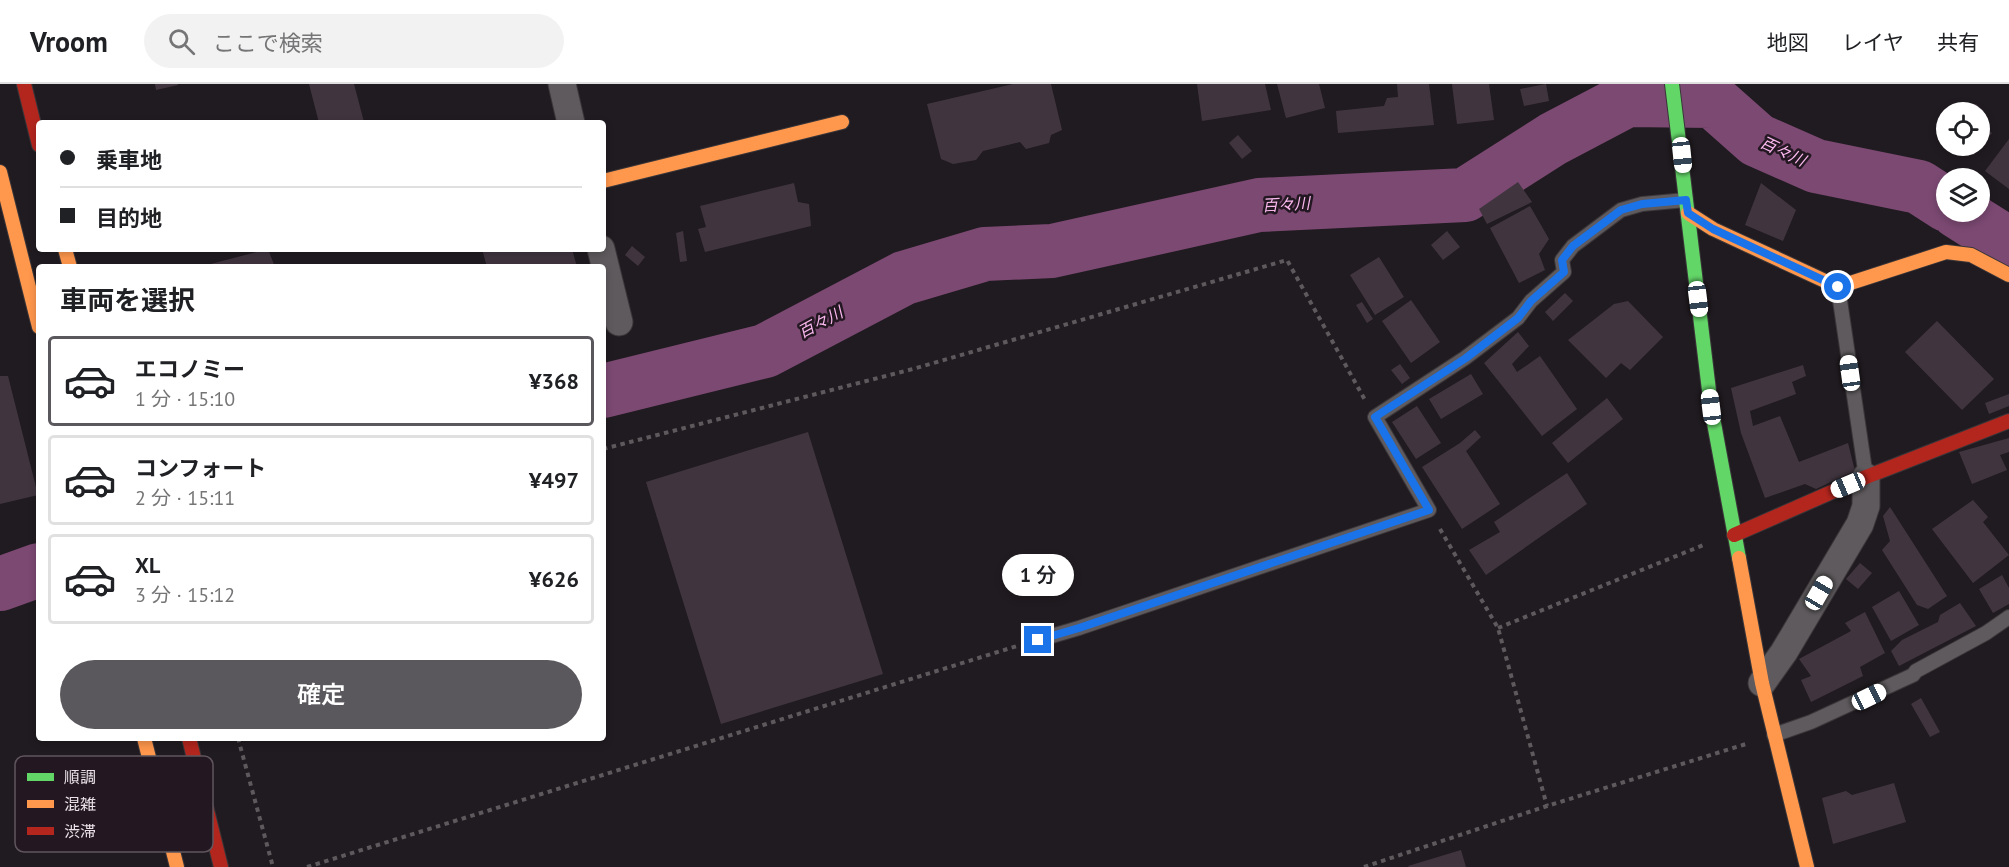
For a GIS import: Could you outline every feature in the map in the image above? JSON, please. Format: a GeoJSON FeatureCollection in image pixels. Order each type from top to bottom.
{"type":"FeatureCollection","features":[{"type":"Feature","properties":{"kind":"street"},"geometry":{"type":"LineString","coordinates":[[24,84],[36,133]]}},
{"type":"Feature","properties":{"kind":"street"},"geometry":{"type":"LineString","coordinates":[[562,84],[570,120]]}},
{"type":"Feature","properties":{"kind":"street"},"geometry":{"type":"LineString","coordinates":[[1672,84],[1711,407],[1762,683],[1807,867]]}},
{"type":"Feature","properties":{"kind":"street"},"geometry":{"type":"LineString","coordinates":[[606,180],[842,122]]}},
{"type":"Feature","properties":{"kind":"street"},"geometry":{"type":"LineString","coordinates":[[0,172],[36,315]]}},
{"type":"Feature","properties":{"kind":"street"},"geometry":{"type":"LineString","coordinates":[[1687,207],[1713,229],[1838,287],[1946,252],[1959,251],[1972,254],[2009,275]]}},
{"type":"Feature","properties":{"kind":"street"},"geometry":{"type":"LineString","coordinates":[[606,269],[619,322]]}},
{"type":"Feature","properties":{"kind":"street"},"geometry":{"type":"LineString","coordinates":[[1734,535],[1866,477],[2009,422]]}},
{"type":"Feature","properties":{"kind":"street"},"geometry":{"type":"LineString","coordinates":[[1762,683],[1784,652],[1860,525],[1866,506],[1866,477]]}},
{"type":"Feature","properties":{"kind":"street"},"geometry":{"type":"LineString","coordinates":[[145,741],[149,756]]}},
{"type":"Feature","properties":{"kind":"street"},"geometry":{"type":"LineString","coordinates":[[190,741],[193,756]]}},
{"type":"Feature","properties":{"kind":"street"},"geometry":{"type":"LineString","coordinates":[[213,835],[221,867]]}},
{"type":"Feature","properties":{"kind":"street"},"geometry":{"type":"LineString","coordinates":[[173,852],[177,867]]}},
{"type":"Feature","properties":{"kind":"lane"},"geometry":{"type":"LineString","coordinates":[[1038,640],[1429,510],[1375,417],[1466,358],[1518,318],[1531,301],[1564,272],[1562,260],[1573,246],[1621,210],[1642,204],[1687,207]]}},
{"type":"Feature","properties":{"kind":"lane"},"geometry":{"type":"LineString","coordinates":[[1838,287],[1866,477]]}},
{"type":"Feature","properties":{"kind":"lane"},"geometry":{"type":"LineString","coordinates":[[1774,735],[1821,718],[1913,675],[1916,671],[1986,633],[2009,617]]}},
{"type":"Feature","properties":{"kind":"path"},"geometry":{"type":"LineString","coordinates":[[606,448],[913,369],[1287,260],[1375,417]]}},
{"type":"Feature","properties":{"kind":"path"},"geometry":{"type":"LineString","coordinates":[[1429,510],[1498,628],[1547,806]]}},
{"type":"Feature","properties":{"kind":"path"},"geometry":{"type":"LineString","coordinates":[[1498,628],[1721,538],[1734,535]]}},
{"type":"Feature","properties":{"kind":"path"},"geometry":{"type":"LineString","coordinates":[[307,867],[1038,640]]}},
{"type":"Feature","properties":{"kind":"path"},"geometry":{"type":"LineString","coordinates":[[1364,867],[1547,806],[1774,735]]}},
{"type":"Feature","properties":{"kind":"path"},"geometry":{"type":"LineString","coordinates":[[239,741],[273,867]]}},
{"type":"Feature","properties":{"kind":"building"},"geometry":{"type":"Polygon","coordinates":[[[155,84],[178,84],[178,85],[156,90],[155,84]]]}},
{"type":"Feature","properties":{"kind":"building"},"geometry":{"type":"Polygon","coordinates":[[[309,84],[354,84],[363,120],[318,120],[309,84]]]}},
{"type":"Feature","properties":{"kind":"building"},"geometry":{"type":"Polygon","coordinates":[[[1013,84],[1051,84],[1062,130],[1051,135],[1049,143],[1026,149],[1020,142],[983,151],[976,160],[953,164],[941,159],[927,104],[1013,84]]]}},
{"type":"Feature","properties":{"kind":"building"},"geometry":{"type":"Polygon","coordinates":[[[1197,84],[1265,84],[1271,110],[1202,121],[1197,84]]]}},
{"type":"Feature","properties":{"kind":"building"},"geometry":{"type":"Polygon","coordinates":[[[1277,84],[1319,84],[1325,108],[1286,118],[1277,84]]]}},
{"type":"Feature","properties":{"kind":"building"},"geometry":{"type":"Polygon","coordinates":[[[1397,84],[1429,84],[1434,125],[1338,133],[1336,111],[1384,106],[1387,98],[1398,97],[1397,84]]]}},
{"type":"Feature","properties":{"kind":"building"},"geometry":{"type":"Polygon","coordinates":[[[1452,84],[1489,84],[1494,120],[1457,124],[1452,84]]]}},
{"type":"Feature","properties":{"kind":"building"},"geometry":{"type":"Polygon","coordinates":[[[1546,84],[1549,101],[1524,106],[1520,89],[1546,84]]]}},
{"type":"Feature","properties":{"kind":"building"},"geometry":{"type":"Polygon","coordinates":[[[1238,135],[1252,151],[1242,159],[1229,143],[1238,135]]]}},
{"type":"Feature","properties":{"kind":"building"},"geometry":{"type":"Polygon","coordinates":[[[2009,139],[2009,189],[1990,175],[1990,168],[1987,168],[2009,139]]]}},
{"type":"Feature","properties":{"kind":"building"},"geometry":{"type":"Polygon","coordinates":[[[1518,182],[1532,202],[1487,224],[1479,209],[1518,182]]]}},
{"type":"Feature","properties":{"kind":"building"},"geometry":{"type":"Polygon","coordinates":[[[794,183],[798,202],[809,204],[811,226],[705,252],[698,229],[706,227],[700,206],[794,183]]]}},
{"type":"Feature","properties":{"kind":"building"},"geometry":{"type":"Polygon","coordinates":[[[1761,183],[1796,210],[1783,241],[1745,225],[1761,183]]]}},
{"type":"Feature","properties":{"kind":"building"},"geometry":{"type":"Polygon","coordinates":[[[1530,206],[1549,239],[1539,254],[1545,270],[1519,283],[1490,228],[1530,206]]]}},
{"type":"Feature","properties":{"kind":"building"},"geometry":{"type":"Polygon","coordinates":[[[683,231],[687,261],[680,262],[676,233],[683,231]]]}},
{"type":"Feature","properties":{"kind":"building"},"geometry":{"type":"Polygon","coordinates":[[[1447,231],[1460,247],[1443,260],[1431,245],[1447,231]]]}},
{"type":"Feature","properties":{"kind":"building"},"geometry":{"type":"Polygon","coordinates":[[[632,246],[645,257],[638,266],[625,255],[632,246]]]}},
{"type":"Feature","properties":{"kind":"building"},"geometry":{"type":"Polygon","coordinates":[[[257,252],[269,252],[274,264],[211,264],[257,252]]]}},
{"type":"Feature","properties":{"kind":"building"},"geometry":{"type":"Polygon","coordinates":[[[483,252],[573,252],[576,264],[486,264],[483,252]]]}},
{"type":"Feature","properties":{"kind":"building"},"geometry":{"type":"Polygon","coordinates":[[[1379,257],[1404,297],[1375,315],[1350,275],[1379,257]]]}},
{"type":"Feature","properties":{"kind":"building"},"geometry":{"type":"Polygon","coordinates":[[[1565,293],[1573,301],[1553,321],[1545,312],[1565,293]]]}},
{"type":"Feature","properties":{"kind":"building"},"geometry":{"type":"Polygon","coordinates":[[[1411,300],[1440,342],[1411,363],[1382,321],[1411,300]]]}},
{"type":"Feature","properties":{"kind":"building"},"geometry":{"type":"Polygon","coordinates":[[[1628,301],[1663,337],[1630,370],[1621,363],[1606,378],[1568,340],[1614,304],[1628,301]]]}},
{"type":"Feature","properties":{"kind":"building"},"geometry":{"type":"Polygon","coordinates":[[[1362,302],[1373,319],[1367,323],[1356,305],[1362,302]]]}},
{"type":"Feature","properties":{"kind":"building"},"geometry":{"type":"Polygon","coordinates":[[[1937,321],[1994,379],[1962,410],[1905,352],[1937,321]]]}},
{"type":"Feature","properties":{"kind":"building"},"geometry":{"type":"Polygon","coordinates":[[[1518,332],[1529,346],[1512,364],[1517,372],[1540,356],[1577,409],[1542,436],[1484,363],[1518,332]]]}},
{"type":"Feature","properties":{"kind":"building"},"geometry":{"type":"Polygon","coordinates":[[[1400,364],[1410,378],[1402,384],[1391,370],[1400,364]]]}},
{"type":"Feature","properties":{"kind":"building"},"geometry":{"type":"Polygon","coordinates":[[[1803,365],[1806,376],[1792,382],[1796,394],[1750,411],[1753,426],[1780,416],[1799,462],[1848,443],[1855,471],[1816,489],[1805,484],[1765,498],[1741,433],[1731,388],[1803,365]]]}},
{"type":"Feature","properties":{"kind":"building"},"geometry":{"type":"Polygon","coordinates":[[[1471,374],[1483,394],[1441,419],[1429,399],[1471,374]]]}},
{"type":"Feature","properties":{"kind":"building"},"geometry":{"type":"Polygon","coordinates":[[[0,376],[8,376],[36,487],[36,495],[0,504],[0,376]]]}},
{"type":"Feature","properties":{"kind":"building"},"geometry":{"type":"Polygon","coordinates":[[[2009,394],[2009,406],[1989,414],[1985,403],[2009,394]]]}},
{"type":"Feature","properties":{"kind":"building"},"geometry":{"type":"Polygon","coordinates":[[[1607,398],[1623,419],[1568,463],[1552,443],[1607,398]]]}},
{"type":"Feature","properties":{"kind":"building"},"geometry":{"type":"Polygon","coordinates":[[[1417,406],[1441,443],[1416,459],[1392,422],[1417,406]]]}},
{"type":"Feature","properties":{"kind":"building"},"geometry":{"type":"Polygon","coordinates":[[[1475,430],[1481,437],[1466,451],[1500,504],[1462,529],[1422,467],[1460,443],[1475,430]]]}},
{"type":"Feature","properties":{"kind":"building"},"geometry":{"type":"Polygon","coordinates":[[[808,432],[883,674],[721,724],[646,482],[808,432]]]}},
{"type":"Feature","properties":{"kind":"building"},"geometry":{"type":"Polygon","coordinates":[[[2009,438],[2009,452],[2000,455],[2007,470],[1972,484],[1959,452],[2009,438]]]}},
{"type":"Feature","properties":{"kind":"building"},"geometry":{"type":"Polygon","coordinates":[[[1567,473],[1587,504],[1486,575],[1469,550],[1500,532],[1494,522],[1567,473]]]}},
{"type":"Feature","properties":{"kind":"building"},"geometry":{"type":"Polygon","coordinates":[[[1973,500],[1988,517],[1983,522],[2009,555],[1973,583],[1932,529],[1973,500]]]}},
{"type":"Feature","properties":{"kind":"building"},"geometry":{"type":"Polygon","coordinates":[[[1890,507],[1947,596],[1928,609],[1917,605],[1882,550],[1890,541],[1883,516],[1890,507]]]}},
{"type":"Feature","properties":{"kind":"building"},"geometry":{"type":"Polygon","coordinates":[[[1860,563],[1872,573],[1858,589],[1846,579],[1860,563]]]}},
{"type":"Feature","properties":{"kind":"building"},"geometry":{"type":"Polygon","coordinates":[[[2002,575],[2009,588],[2009,604],[1993,613],[1979,589],[2002,575]]]}},
{"type":"Feature","properties":{"kind":"building"},"geometry":{"type":"Polygon","coordinates":[[[1899,591],[1919,625],[1891,641],[1872,607],[1899,591]]]}},
{"type":"Feature","properties":{"kind":"building"},"geometry":{"type":"Polygon","coordinates":[[[1960,603],[1976,626],[1899,666],[1891,651],[1902,640],[1938,622],[1940,615],[1960,603]]]}},
{"type":"Feature","properties":{"kind":"building"},"geometry":{"type":"Polygon","coordinates":[[[1865,612],[1885,653],[1860,667],[1863,676],[1811,702],[1801,680],[1811,676],[1799,659],[1851,631],[1845,623],[1865,612]]]}},
{"type":"Feature","properties":{"kind":"building"},"geometry":{"type":"Polygon","coordinates":[[[1921,698],[1940,732],[1930,737],[1911,704],[1921,698]]]}},
{"type":"Feature","properties":{"kind":"building"},"geometry":{"type":"Polygon","coordinates":[[[1894,783],[1906,822],[1833,844],[1822,798],[1846,791],[1852,795],[1894,783]]]}},
{"type":"Feature","properties":{"kind":"building"},"geometry":{"type":"Polygon","coordinates":[[[1461,850],[1466,867],[1408,866],[1461,850]]]}},
{"type":"Feature","properties":{"kind":"waterway","name":"百々川"},"geometry":{"type":"LineString","coordinates":[[606,390],[765,351],[904,278],[985,254],[1052,251],[1259,205],[1465,195],[1553,139],[1627,100],[1713,101],[1757,140],[1816,166],[1919,187],[1936,198]]}},
{"type":"Feature","properties":{"kind":"waterway","name":"百々川"},"geometry":{"type":"LineString","coordinates":[[1974,222],[2009,244]]}},
{"type":"Feature","properties":{"kind":"waterway","name":"百々川"},"geometry":{"type":"LineString","coordinates":[[0,584],[36,571]]}},
{"type":"Feature","properties":{"kind":"traffic: fast"},"geometry":{"type":"LineString","coordinates":[[1672,84],[1711,407],[1739,558]]}},
{"type":"Feature","properties":{"kind":"traffic: slow"},"geometry":{"type":"LineString","coordinates":[[606,180],[842,122]]}},
{"type":"Feature","properties":{"kind":"traffic: slow"},"geometry":{"type":"LineString","coordinates":[[0,172],[36,315]]}},
{"type":"Feature","properties":{"kind":"traffic: slow"},"geometry":{"type":"LineString","coordinates":[[1688,213],[1713,229],[1838,287],[1946,252],[1971,255],[2009,275]]}},
{"type":"Feature","properties":{"kind":"traffic: slow"},"geometry":{"type":"LineString","coordinates":[[66,252],[69,264]]}},
{"type":"Feature","properties":{"kind":"traffic: slow"},"geometry":{"type":"LineString","coordinates":[[1739,558],[1762,683],[1807,867]]}},
{"type":"Feature","properties":{"kind":"traffic: slow"},"geometry":{"type":"LineString","coordinates":[[145,741],[149,756]]}},
{"type":"Feature","properties":{"kind":"traffic: slow"},"geometry":{"type":"LineString","coordinates":[[173,852],[177,867]]}},
{"type":"Feature","properties":{"kind":"traffic: jam"},"geometry":{"type":"LineString","coordinates":[[24,84],[36,133]]}},
{"type":"Feature","properties":{"kind":"traffic: jam"},"geometry":{"type":"LineString","coordinates":[[1734,535],[1866,477],[2009,421]]}},
{"type":"Feature","properties":{"kind":"traffic: jam"},"geometry":{"type":"LineString","coordinates":[[190,741],[193,756]]}},
{"type":"Feature","properties":{"kind":"traffic: jam"},"geometry":{"type":"LineString","coordinates":[[213,835],[221,867]]}},
{"type":"Feature","properties":{"kind":"route"},"geometry":{"type":"LineString","coordinates":[[1038,640],[1429,510],[1375,417],[1466,358],[1518,318],[1531,301],[1564,272],[1562,260],[1573,246],[1621,210],[1642,204],[1686,200],[1688,213],[1713,229],[1838,287]]}}]}
